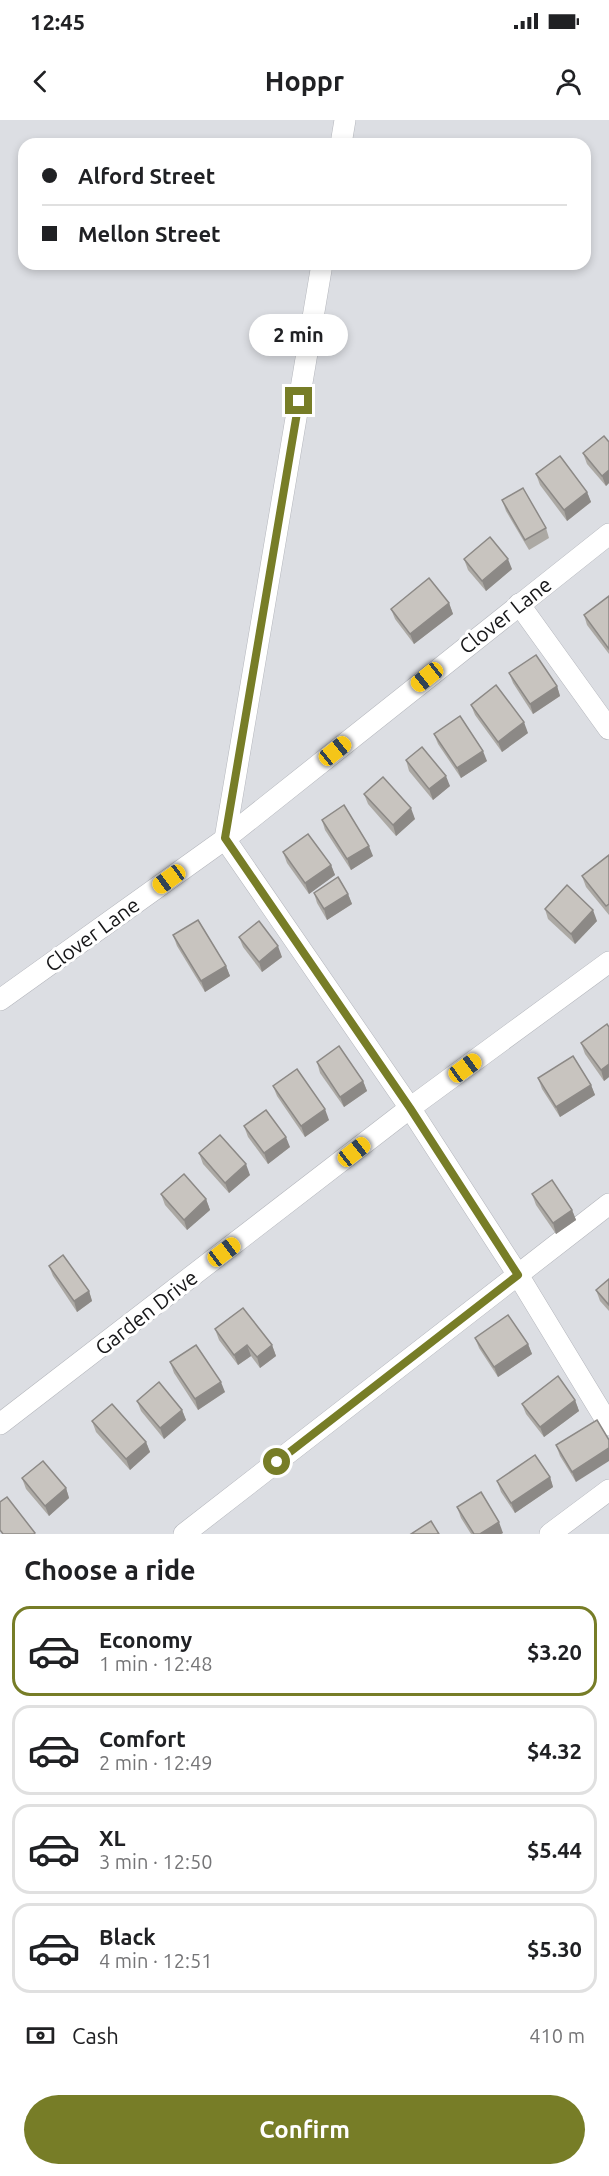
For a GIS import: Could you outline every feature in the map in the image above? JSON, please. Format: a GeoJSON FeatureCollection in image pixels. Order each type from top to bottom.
{"type":"FeatureCollection","features":[{"type":"Feature","properties":{"kind":"street"},"geometry":{"type":"LineString","coordinates":[[342,138],[345,120]]}},
{"type":"Feature","properties":{"kind":"street"},"geometry":{"type":"LineString","coordinates":[[321,270],[225,838],[410,1108],[518,1275],[609,1425]]}},
{"type":"Feature","properties":{"kind":"street","name":"Clover Lane"},"geometry":{"type":"LineString","coordinates":[[0,1000],[225,838],[609,534]]}},
{"type":"Feature","properties":{"kind":"street"},"geometry":{"type":"LineString","coordinates":[[519,604],[609,729]]}},
{"type":"Feature","properties":{"kind":"street","name":"Garden Drive"},"geometry":{"type":"LineString","coordinates":[[0,1424],[410,1108],[609,962]]}},
{"type":"Feature","properties":{"kind":"street"},"geometry":{"type":"LineString","coordinates":[[184,1534],[609,1204]]}},
{"type":"Feature","properties":{"kind":"street"},"geometry":{"type":"LineString","coordinates":[[549,1534],[609,1490]]}},
{"type":"Feature","properties":{"kind":"building"},"geometry":{"type":"Polygon","coordinates":[[[604,436],[609,442],[609,470],[602,476],[583,453],[604,436]]]}},
{"type":"Feature","properties":{"kind":"building"},"geometry":{"type":"Polygon","coordinates":[[[560,456],[587,492],[564,510],[536,474],[560,456]]]}},
{"type":"Feature","properties":{"kind":"building"},"geometry":{"type":"Polygon","coordinates":[[[523,488],[546,528],[525,540],[502,500],[523,488]]]}},
{"type":"Feature","properties":{"kind":"building"},"geometry":{"type":"Polygon","coordinates":[[[490,537],[508,559],[482,581],[464,559],[490,537]]]}},
{"type":"Feature","properties":{"kind":"building"},"geometry":{"type":"Polygon","coordinates":[[[429,578],[449,603],[410,634],[391,609],[429,578]]]}},
{"type":"Feature","properties":{"kind":"building"},"geometry":{"type":"Polygon","coordinates":[[[609,596],[609,649],[584,615],[609,596]]]}},
{"type":"Feature","properties":{"kind":"building"},"geometry":{"type":"Polygon","coordinates":[[[536,655],[557,686],[530,704],[509,673],[536,655]]]}},
{"type":"Feature","properties":{"kind":"building"},"geometry":{"type":"Polygon","coordinates":[[[496,685],[524,722],[498,742],[471,705],[496,685]]]}},
{"type":"Feature","properties":{"kind":"building"},"geometry":{"type":"Polygon","coordinates":[[[460,716],[483,751],[457,768],[434,734],[460,716]]]}},
{"type":"Feature","properties":{"kind":"building"},"geometry":{"type":"Polygon","coordinates":[[[422,747],[446,776],[429,789],[406,760],[422,747]]]}},
{"type":"Feature","properties":{"kind":"building"},"geometry":{"type":"Polygon","coordinates":[[[383,777],[411,808],[393,825],[364,794],[383,777]]]}},
{"type":"Feature","properties":{"kind":"building"},"geometry":{"type":"Polygon","coordinates":[[[344,805],[369,846],[347,859],[322,820],[344,805]]]}},
{"type":"Feature","properties":{"kind":"building"},"geometry":{"type":"Polygon","coordinates":[[[308,834],[331,865],[305,883],[283,852],[308,834]]]}},
{"type":"Feature","properties":{"kind":"building"},"geometry":{"type":"Polygon","coordinates":[[[609,855],[609,904],[606,906],[582,876],[609,855]]]}},
{"type":"Feature","properties":{"kind":"building"},"geometry":{"type":"Polygon","coordinates":[[[338,877],[348,894],[324,909],[314,893],[338,877]]]}},
{"type":"Feature","properties":{"kind":"building"},"geometry":{"type":"Polygon","coordinates":[[[567,885],[593,910],[571,934],[545,909],[567,885]]]}},
{"type":"Feature","properties":{"kind":"building"},"geometry":{"type":"Polygon","coordinates":[[[198,920],[226,966],[201,981],[173,935],[198,920]]]}},
{"type":"Feature","properties":{"kind":"building"},"geometry":{"type":"Polygon","coordinates":[[[259,921],[278,946],[259,962],[239,937],[259,921]]]}},
{"type":"Feature","properties":{"kind":"building"},"geometry":{"type":"Polygon","coordinates":[[[607,1024],[609,1027],[609,1064],[601,1070],[581,1043],[607,1024]]]}},
{"type":"Feature","properties":{"kind":"building"},"geometry":{"type":"Polygon","coordinates":[[[339,1046],[363,1081],[340,1097],[317,1062],[339,1046]]]}},
{"type":"Feature","properties":{"kind":"building"},"geometry":{"type":"Polygon","coordinates":[[[573,1056],[591,1085],[556,1107],[538,1078],[573,1056]]]}},
{"type":"Feature","properties":{"kind":"building"},"geometry":{"type":"Polygon","coordinates":[[[297,1069],[325,1109],[301,1126],[273,1086],[297,1069]]]}},
{"type":"Feature","properties":{"kind":"building"},"geometry":{"type":"Polygon","coordinates":[[[266,1110],[286,1137],[264,1153],[244,1126],[266,1110]]]}},
{"type":"Feature","properties":{"kind":"building"},"geometry":{"type":"Polygon","coordinates":[[[220,1135],[246,1164],[225,1183],[199,1153],[220,1135]]]}},
{"type":"Feature","properties":{"kind":"building"},"geometry":{"type":"Polygon","coordinates":[[[184,1174],[206,1199],[184,1220],[161,1194],[184,1174]]]}},
{"type":"Feature","properties":{"kind":"building"},"geometry":{"type":"Polygon","coordinates":[[[552,1180],[572,1210],[553,1223],[532,1194],[552,1180]]]}},
{"type":"Feature","properties":{"kind":"building"},"geometry":{"type":"Polygon","coordinates":[[[63,1255],[89,1291],[74,1301],[49,1266],[63,1255]]]}},
{"type":"Feature","properties":{"kind":"building"},"geometry":{"type":"Polygon","coordinates":[[[609,1279],[609,1305],[596,1290],[609,1279]]]}},
{"type":"Feature","properties":{"kind":"building"},"geometry":{"type":"Polygon","coordinates":[[[243,1308],[272,1345],[257,1357],[247,1345],[234,1355],[215,1329],[243,1308]]]}},
{"type":"Feature","properties":{"kind":"building"},"geometry":{"type":"Polygon","coordinates":[[[508,1315],[528,1344],[494,1367],[475,1338],[508,1315]]]}},
{"type":"Feature","properties":{"kind":"building"},"geometry":{"type":"Polygon","coordinates":[[[196,1345],[221,1382],[195,1399],[170,1362],[196,1345]]]}},
{"type":"Feature","properties":{"kind":"building"},"geometry":{"type":"Polygon","coordinates":[[[558,1376],[575,1400],[540,1427],[522,1404],[558,1376]]]}},
{"type":"Feature","properties":{"kind":"building"},"geometry":{"type":"Polygon","coordinates":[[[159,1382],[182,1410],[160,1428],[137,1401],[159,1382]]]}},
{"type":"Feature","properties":{"kind":"building"},"geometry":{"type":"Polygon","coordinates":[[[112,1404],[146,1442],[126,1459],[92,1421],[112,1404]]]}},
{"type":"Feature","properties":{"kind":"building"},"geometry":{"type":"Polygon","coordinates":[[[597,1420],[609,1440],[609,1448],[572,1472],[556,1445],[597,1420]]]}},
{"type":"Feature","properties":{"kind":"building"},"geometry":{"type":"Polygon","coordinates":[[[535,1455],[550,1477],[511,1503],[497,1481],[535,1455]]]}},
{"type":"Feature","properties":{"kind":"building"},"geometry":{"type":"Polygon","coordinates":[[[43,1461],[66,1488],[45,1506],[22,1478],[43,1461]]]}},
{"type":"Feature","properties":{"kind":"building"},"geometry":{"type":"Polygon","coordinates":[[[481,1492],[499,1522],[480,1534],[474,1534],[457,1507],[481,1492]]]}},
{"type":"Feature","properties":{"kind":"building"},"geometry":{"type":"Polygon","coordinates":[[[7,1497],[34,1534],[3,1534],[0,1530],[0,1502],[7,1497]]]}},
{"type":"Feature","properties":{"kind":"building"},"geometry":{"type":"Polygon","coordinates":[[[431,1521],[439,1534],[411,1534],[431,1521]]]}},
{"type":"Feature","properties":{"kind":"route"},"geometry":{"type":"LineString","coordinates":[[277,1462],[518,1275],[410,1108],[225,838],[299,401]]}}]}
